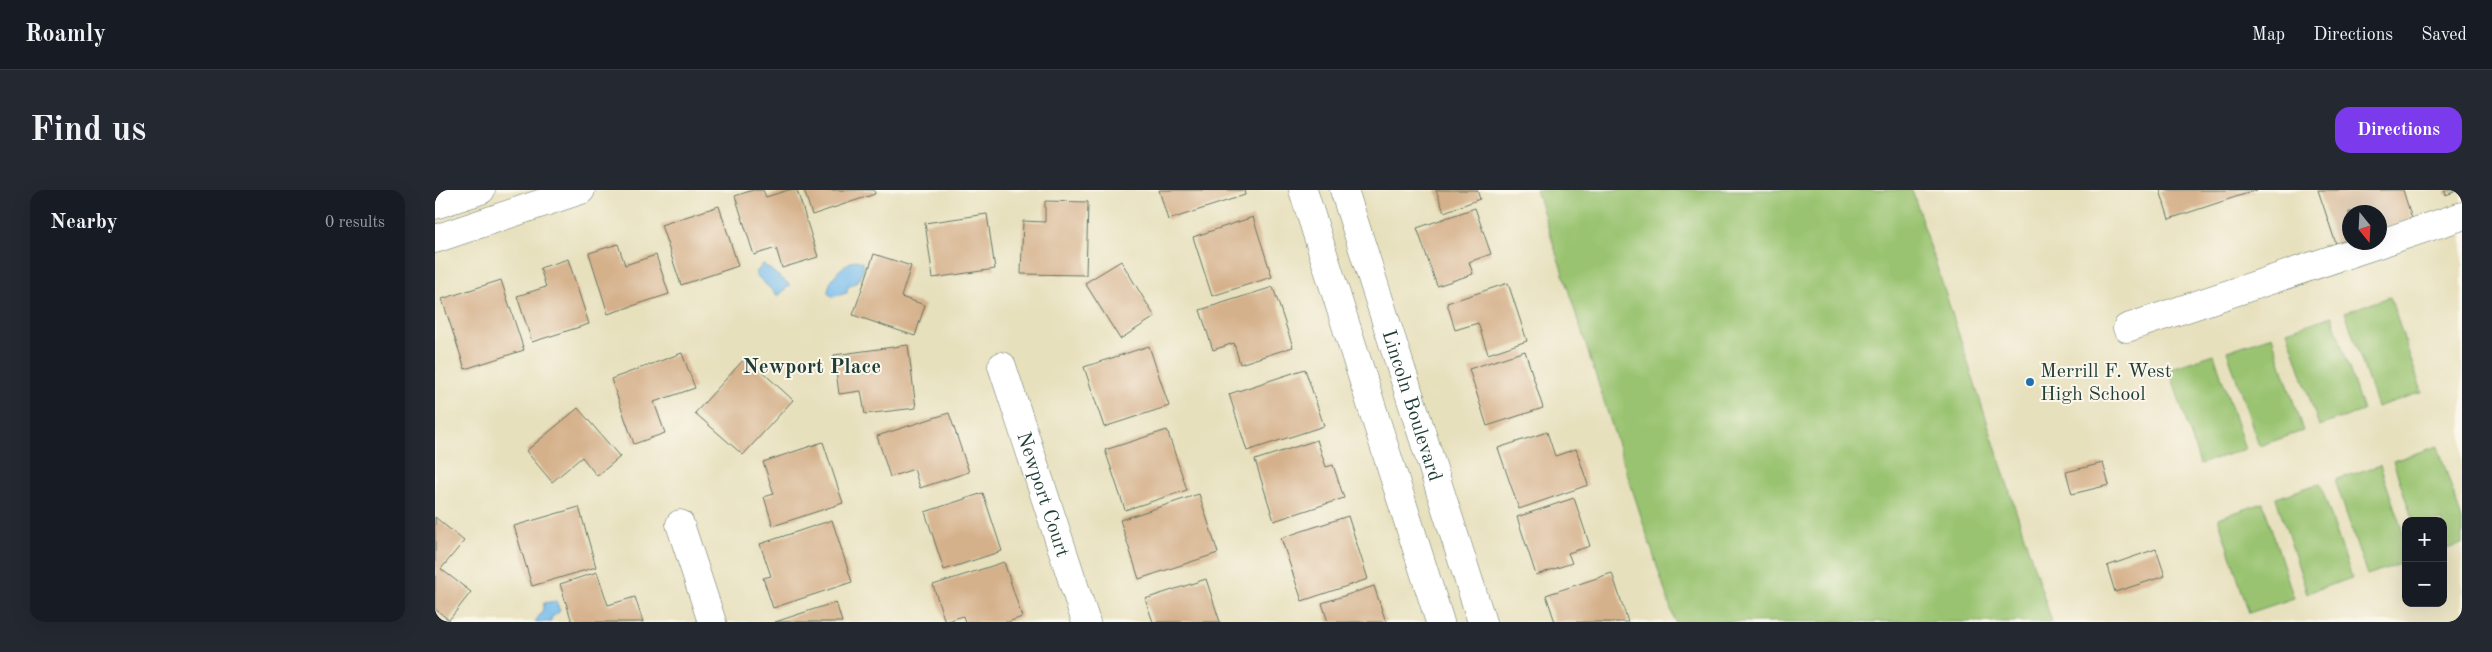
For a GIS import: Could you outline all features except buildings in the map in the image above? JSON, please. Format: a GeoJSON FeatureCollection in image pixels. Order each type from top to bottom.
{"type":"FeatureCollection","features":[{"type":"Feature","properties":{"kind":"street"},"geometry":{"type":"LineString","coordinates":[[435,205],[481,190]]}},
{"type":"Feature","properties":{"kind":"street"},"geometry":{"type":"LineString","coordinates":[[435,239],[581,190]]}},
{"type":"Feature","properties":{"kind":"street","name":"Lincoln Boulevard"},"geometry":{"type":"LineString","coordinates":[[1303,190],[1439,622]]}},
{"type":"Feature","properties":{"kind":"street","name":"Lincoln Boulevard"},"geometry":{"type":"LineString","coordinates":[[1344,190],[1483,622]]}},
{"type":"Feature","properties":{"kind":"street"},"geometry":{"type":"LineString","coordinates":[[2127,328],[2462,216]]}},
{"type":"Feature","properties":{"kind":"street","name":"Newport Court"},"geometry":{"type":"LineString","coordinates":[[1003,366],[1086,622]]}},
{"type":"Feature","properties":{"kind":"street"},"geometry":{"type":"LineString","coordinates":[[680,524],[712,622]]}},
{"type":"Feature","properties":{"kind":"green space"},"geometry":{"type":"Polygon","coordinates":[[[1536,190],[1912,190],[2052,622],[1675,622],[1536,190]]]}},
{"type":"Feature","properties":{"kind":"green space"},"geometry":{"type":"Polygon","coordinates":[[[2390,297],[2422,392],[2377,407],[2345,312],[2390,297]]]}},
{"type":"Feature","properties":{"kind":"green space"},"geometry":{"type":"Polygon","coordinates":[[[2332,316],[2363,411],[2319,426],[2287,331],[2332,316]]]}},
{"type":"Feature","properties":{"kind":"green space"},"geometry":{"type":"Polygon","coordinates":[[[2272,336],[2303,431],[2259,446],[2227,351],[2272,336]]]}},
{"type":"Feature","properties":{"kind":"green space"},"geometry":{"type":"Polygon","coordinates":[[[2214,354],[2245,449],[2200,464],[2169,369],[2214,354]]]}},
{"type":"Feature","properties":{"kind":"green space"},"geometry":{"type":"Polygon","coordinates":[[[2438,446],[2462,520],[2462,544],[2447,549],[2447,517],[2412,517],[2393,461],[2438,446]]]}},
{"type":"Feature","properties":{"kind":"green space"},"geometry":{"type":"Polygon","coordinates":[[[2380,465],[2402,530],[2402,563],[2367,575],[2335,480],[2380,465]]]}},
{"type":"Feature","properties":{"kind":"green space"},"geometry":{"type":"Polygon","coordinates":[[[2320,483],[2352,578],[2307,593],[2276,498],[2320,483]]]}},
{"type":"Feature","properties":{"kind":"green space"},"geometry":{"type":"Polygon","coordinates":[[[2263,503],[2294,598],[2249,613],[2218,518],[2263,503]]]}},
{"type":"Feature","properties":{"kind":"water"},"geometry":{"type":"Polygon","coordinates":[[[856,260],[862,262],[864,267],[858,281],[847,288],[847,293],[832,297],[828,293],[833,277],[841,269],[856,260]]]}},
{"type":"Feature","properties":{"kind":"water"},"geometry":{"type":"Polygon","coordinates":[[[763,264],[790,285],[778,296],[755,274],[763,264]]]}},
{"type":"Feature","properties":{"kind":"water"},"geometry":{"type":"Polygon","coordinates":[[[556,601],[560,611],[551,618],[551,622],[535,622],[542,612],[544,603],[556,601]]]}},
{"type":"Feature","properties":{"kind":"place","name":"Merrill F. West High School"},"geometry":{"type":"Point","coordinates":[2030,382]}},
{"type":"Feature","properties":{"kind":"district","name":"Newport Place"},"geometry":{"type":"Point","coordinates":[812,366]}}]}
